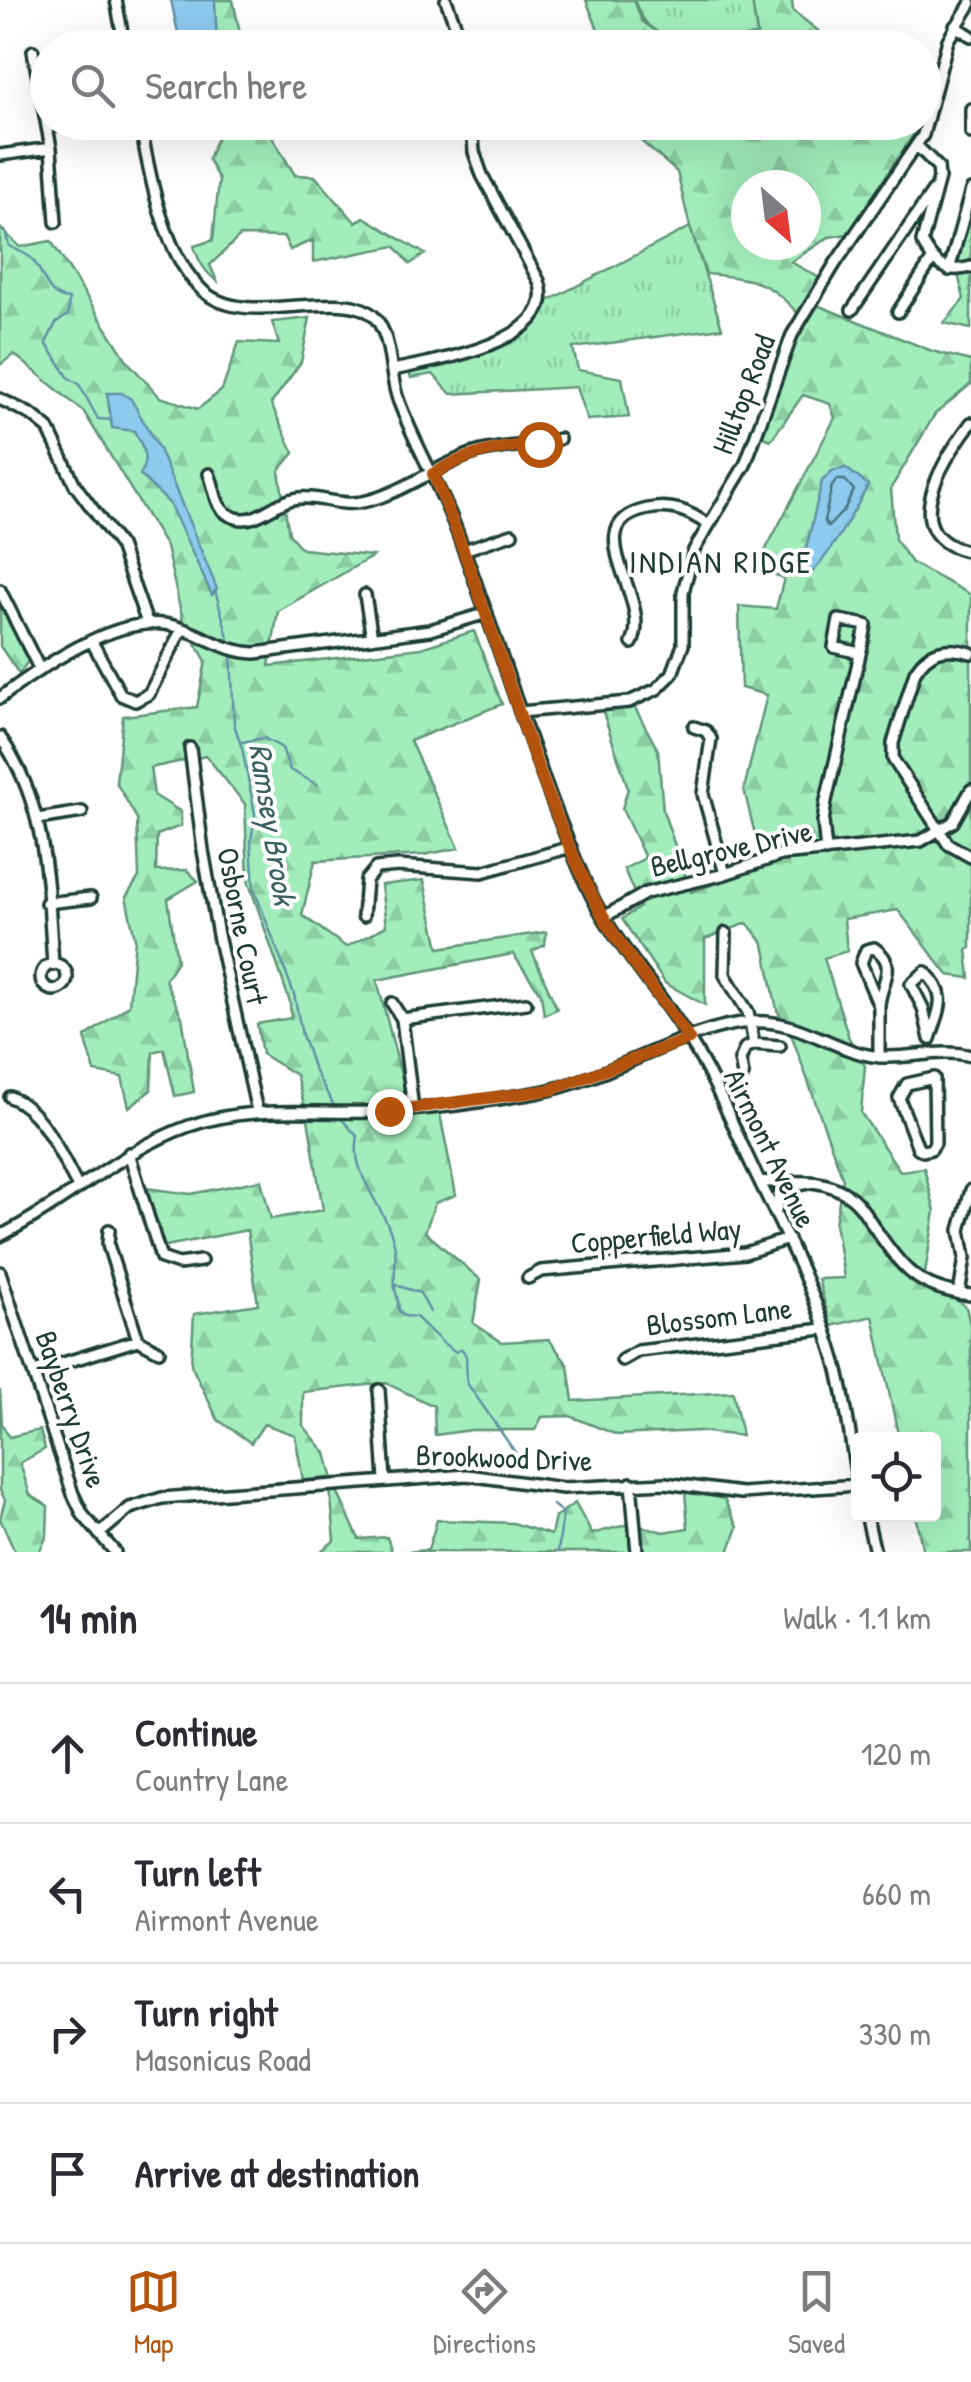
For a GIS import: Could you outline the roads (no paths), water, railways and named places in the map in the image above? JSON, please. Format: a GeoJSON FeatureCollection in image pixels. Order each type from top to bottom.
{"type":"FeatureCollection","features":[{"type":"Feature","properties":{"kind":"street"},"geometry":{"type":"LineString","coordinates":[[116,0],[122,30]]}},
{"type":"Feature","properties":{"kind":"street"},"geometry":{"type":"LineString","coordinates":[[446,0],[457,30]]}},
{"type":"Feature","properties":{"kind":"street","name":"Hilltop Road"},"geometry":{"type":"LineString","coordinates":[[941,70],[948,40],[971,3]]}},
{"type":"Feature","properties":{"kind":"street"},"geometry":{"type":"LineString","coordinates":[[955,26],[971,36]]}},
{"type":"Feature","properties":{"kind":"street"},"geometry":{"type":"LineString","coordinates":[[971,109],[971,133]]}},
{"type":"Feature","properties":{"kind":"street"},"geometry":{"type":"LineString","coordinates":[[49,140],[56,222]]}},
{"type":"Feature","properties":{"kind":"street","name":"Airmont Avenue"},"geometry":{"type":"LineString","coordinates":[[143,140],[165,222],[199,288],[226,305],[247,310],[309,305],[362,308],[379,322],[399,404],[464,550],[571,847],[604,917],[689,1039],[788,1239],[839,1373],[851,1443]]}},
{"type":"Feature","properties":{"kind":"street"},"geometry":{"type":"LineString","coordinates":[[392,370],[474,350],[526,326],[541,309],[543,294],[539,281],[477,165],[474,140]]}},
{"type":"Feature","properties":{"kind":"street","name":"Hilltop Road"},"geometry":{"type":"LineString","coordinates":[[520,712],[629,702],[648,695],[665,682],[680,656],[685,578],[707,524],[745,465],[792,335],[918,140]]}},
{"type":"Feature","properties":{"kind":"street"},"geometry":{"type":"LineString","coordinates":[[916,145],[938,167],[922,242],[932,260],[949,270],[971,267]]}},
{"type":"Feature","properties":{"kind":"street"},"geometry":{"type":"LineString","coordinates":[[0,155],[51,148]]}},
{"type":"Feature","properties":{"kind":"street"},"geometry":{"type":"LineString","coordinates":[[852,310],[937,185]]}},
{"type":"Feature","properties":{"kind":"street"},"geometry":{"type":"LineString","coordinates":[[949,270],[971,190]]}},
{"type":"Feature","properties":{"kind":"street"},"geometry":{"type":"LineString","coordinates":[[909,226],[922,232]]}},
{"type":"Feature","properties":{"kind":"street"},"geometry":{"type":"LineString","coordinates":[[898,312],[932,260]]}},
{"type":"Feature","properties":{"kind":"street"},"geometry":{"type":"LineString","coordinates":[[0,399],[48,428],[75,485],[120,546],[147,623]]}},
{"type":"Feature","properties":{"kind":"street"},"geometry":{"type":"LineString","coordinates":[[971,423],[944,465],[926,506],[940,537],[971,552]]}},
{"type":"Feature","properties":{"kind":"street"},"geometry":{"type":"LineString","coordinates":[[209,474],[222,510],[247,520],[294,499],[362,502],[486,450],[559,439]]}},
{"type":"Feature","properties":{"kind":"street"},"geometry":{"type":"LineString","coordinates":[[632,644],[638,622],[614,546],[619,525],[636,512],[666,507],[683,510],[707,524]]}},
{"type":"Feature","properties":{"kind":"street"},"geometry":{"type":"LineString","coordinates":[[464,550],[512,534]]}},
{"type":"Feature","properties":{"kind":"street"},"geometry":{"type":"LineString","coordinates":[[0,590],[40,670]]}},
{"type":"Feature","properties":{"kind":"street"},"geometry":{"type":"LineString","coordinates":[[365,595],[372,638]]}},
{"type":"Feature","properties":{"kind":"street"},"geometry":{"type":"LineString","coordinates":[[0,698],[40,670],[127,626],[147,623],[182,629],[244,653],[430,630],[486,613]]}},
{"type":"Feature","properties":{"kind":"street"},"geometry":{"type":"LineString","coordinates":[[826,850],[826,801],[860,653],[866,625],[840,620],[834,648],[860,653]]}},
{"type":"Feature","properties":{"kind":"street"},"geometry":{"type":"LineString","coordinates":[[92,642],[121,695],[135,702],[149,694],[182,629]]}},
{"type":"Feature","properties":{"kind":"street"},"geometry":{"type":"LineString","coordinates":[[971,653],[942,649],[922,661],[893,743],[896,767],[940,833],[956,851],[971,857]]}},
{"type":"Feature","properties":{"kind":"street"},"geometry":{"type":"LineString","coordinates":[[694,727],[706,731],[711,738],[704,794],[725,874]]}},
{"type":"Feature","properties":{"kind":"street"},"geometry":{"type":"LineString","coordinates":[[0,737],[21,771],[38,819],[52,965]]}},
{"type":"Feature","properties":{"kind":"street","name":"Osborne Court"},"geometry":{"type":"LineString","coordinates":[[190,748],[218,935],[257,1111]]}},
{"type":"Feature","properties":{"kind":"street"},"geometry":{"type":"LineString","coordinates":[[940,833],[960,813],[971,790]]}},
{"type":"Feature","properties":{"kind":"street"},"geometry":{"type":"LineString","coordinates":[[38,819],[82,812]]}},
{"type":"Feature","properties":{"kind":"street","name":"Bellgrove Drive"},"geometry":{"type":"LineString","coordinates":[[604,917],[646,893],[781,856],[913,843],[940,833]]}},
{"type":"Feature","properties":{"kind":"street"},"geometry":{"type":"LineString","coordinates":[[363,916],[366,880],[376,868],[482,872],[571,847]]}},
{"type":"Feature","properties":{"kind":"street"},"geometry":{"type":"LineString","coordinates":[[46,903],[91,898]]}},
{"type":"Feature","properties":{"kind":"street"},"geometry":{"type":"LineString","coordinates":[[726,934],[723,963],[744,1002],[754,1044]]}},
{"type":"Feature","properties":{"kind":"street"},"geometry":{"type":"LineString","coordinates":[[878,1056],[880,1006],[889,970],[881,952],[869,948],[861,963],[880,1006]]}},
{"type":"Feature","properties":{"kind":"street"},"geometry":{"type":"LineString","coordinates":[[930,1038],[941,994],[928,974],[922,972],[911,984],[923,1008],[930,1038],[934,1078],[935,1143],[923,1151],[918,1148],[899,1098],[907,1084],[934,1078]]}},
{"type":"Feature","properties":{"kind":"street"},"geometry":{"type":"LineString","coordinates":[[402,1019],[526,1003]]}},
{"type":"Feature","properties":{"kind":"street"},"geometry":{"type":"LineString","coordinates":[[392,1004],[402,1019],[413,1109]]}},
{"type":"Feature","properties":{"kind":"street"},"geometry":{"type":"LineString","coordinates":[[0,1236],[130,1154],[200,1123],[257,1111],[413,1109],[550,1090],[689,1039],[751,1022],[793,1026],[842,1047],[878,1056],[971,1056]]}},
{"type":"Feature","properties":{"kind":"street"},"geometry":{"type":"LineString","coordinates":[[743,1076],[742,1054],[754,1044],[780,1046]]}},
{"type":"Feature","properties":{"kind":"street"},"geometry":{"type":"LineString","coordinates":[[10,1097],[24,1103],[36,1115],[78,1188]]}},
{"type":"Feature","properties":{"kind":"street"},"geometry":{"type":"LineString","coordinates":[[130,1154],[157,1252],[168,1262],[201,1261]]}},
{"type":"Feature","properties":{"kind":"street"},"geometry":{"type":"LineString","coordinates":[[760,1181],[803,1179],[834,1187],[854,1199],[914,1278],[932,1288],[971,1295]]}},
{"type":"Feature","properties":{"kind":"street"},"geometry":{"type":"LineString","coordinates":[[776,1214],[780,1196],[794,1186],[816,1182]]}},
{"type":"Feature","properties":{"kind":"street"},"geometry":{"type":"LineString","coordinates":[[958,1294],[968,1262],[960,1230],[971,1190]]}},
{"type":"Feature","properties":{"kind":"street"},"geometry":{"type":"LineString","coordinates":[[110,1230],[108,1245],[138,1340]]}},
{"type":"Feature","properties":{"kind":"street","name":"Copperfield Way"},"geometry":{"type":"LineString","coordinates":[[528,1278],[541,1271],[757,1251],[788,1239]]}},
{"type":"Feature","properties":{"kind":"street","name":"Bayberry Drive"},"geometry":{"type":"LineString","coordinates":[[0,1272],[72,1494],[83,1515],[115,1552]]}},
{"type":"Feature","properties":{"kind":"street","name":"Blossom Lane"},"geometry":{"type":"LineString","coordinates":[[622,1360],[638,1351],[824,1329]]}},
{"type":"Feature","properties":{"kind":"street"},"geometry":{"type":"LineString","coordinates":[[34,1372],[138,1340],[160,1351]]}},
{"type":"Feature","properties":{"kind":"street"},"geometry":{"type":"LineString","coordinates":[[378,1390],[385,1480]]}},
{"type":"Feature","properties":{"kind":"street","name":"Brookwood Drive"},"geometry":{"type":"LineString","coordinates":[[99,1534],[130,1508],[162,1498],[385,1480],[467,1475],[562,1488],[681,1484],[741,1493],[851,1485]]}},
{"type":"Feature","properties":{"kind":"street"},"geometry":{"type":"LineString","coordinates":[[632,1483],[637,1552]]}},
{"type":"Feature","properties":{"kind":"street"},"geometry":{"type":"LineString","coordinates":[[868,1522],[875,1552]]}},
{"type":"Feature","properties":{"kind":"water"},"geometry":{"type":"Polygon","coordinates":[[[171,0],[215,0],[216,30],[177,30],[171,0]]]}},
{"type":"Feature","properties":{"kind":"water"},"geometry":{"type":"Polygon","coordinates":[[[107,393],[122,393],[131,399],[159,449],[217,589],[212,595],[169,503],[140,475],[144,458],[137,436],[134,431],[112,428],[107,393]]]}},
{"type":"Feature","properties":{"kind":"water"},"geometry":{"type":"Polygon","coordinates":[[[846,468],[868,485],[831,549],[807,576],[803,562],[822,481],[832,471],[846,468]]]}},
{"type":"Feature","properties":{"kind":"waterway","name":"Ramsey Brook"},"geometry":{"type":"LineString","coordinates":[[5,231],[9,246],[31,258],[50,289],[69,299],[68,315],[56,323],[46,343],[69,378],[79,384],[98,419],[112,420]]}},
{"type":"Feature","properties":{"kind":"waterway","name":"Ramsey Brook"},"geometry":{"type":"LineString","coordinates":[[215,590],[230,644]]}},
{"type":"Feature","properties":{"kind":"waterway","name":"Ramsey Brook"},"geometry":{"type":"LineString","coordinates":[[231,652],[234,724],[255,814],[251,842],[254,889],[294,994],[314,1070],[336,1109]]}},
{"type":"Feature","properties":{"kind":"waterway"},"geometry":{"type":"LineString","coordinates":[[242,742],[264,738],[282,748],[290,770],[318,785]]}},
{"type":"Feature","properties":{"kind":"waterway","name":"Ramsey Brook"},"geometry":{"type":"LineString","coordinates":[[339,1116],[358,1137],[359,1166],[391,1234],[399,1311],[416,1317],[456,1352],[462,1349],[467,1383],[526,1468]]}},
{"type":"Feature","properties":{"kind":"waterway"},"geometry":{"type":"LineString","coordinates":[[396,1285],[420,1293],[430,1312]]}},
{"type":"Feature","properties":{"kind":"waterway","name":"Ramsey Brook"},"geometry":{"type":"LineString","coordinates":[[553,1505],[563,1513],[558,1552]]}},
{"type":"Feature","properties":{"kind":"district","name":"INDIAN RIDGE"},"geometry":{"type":"Point","coordinates":[721,561]}}]}
